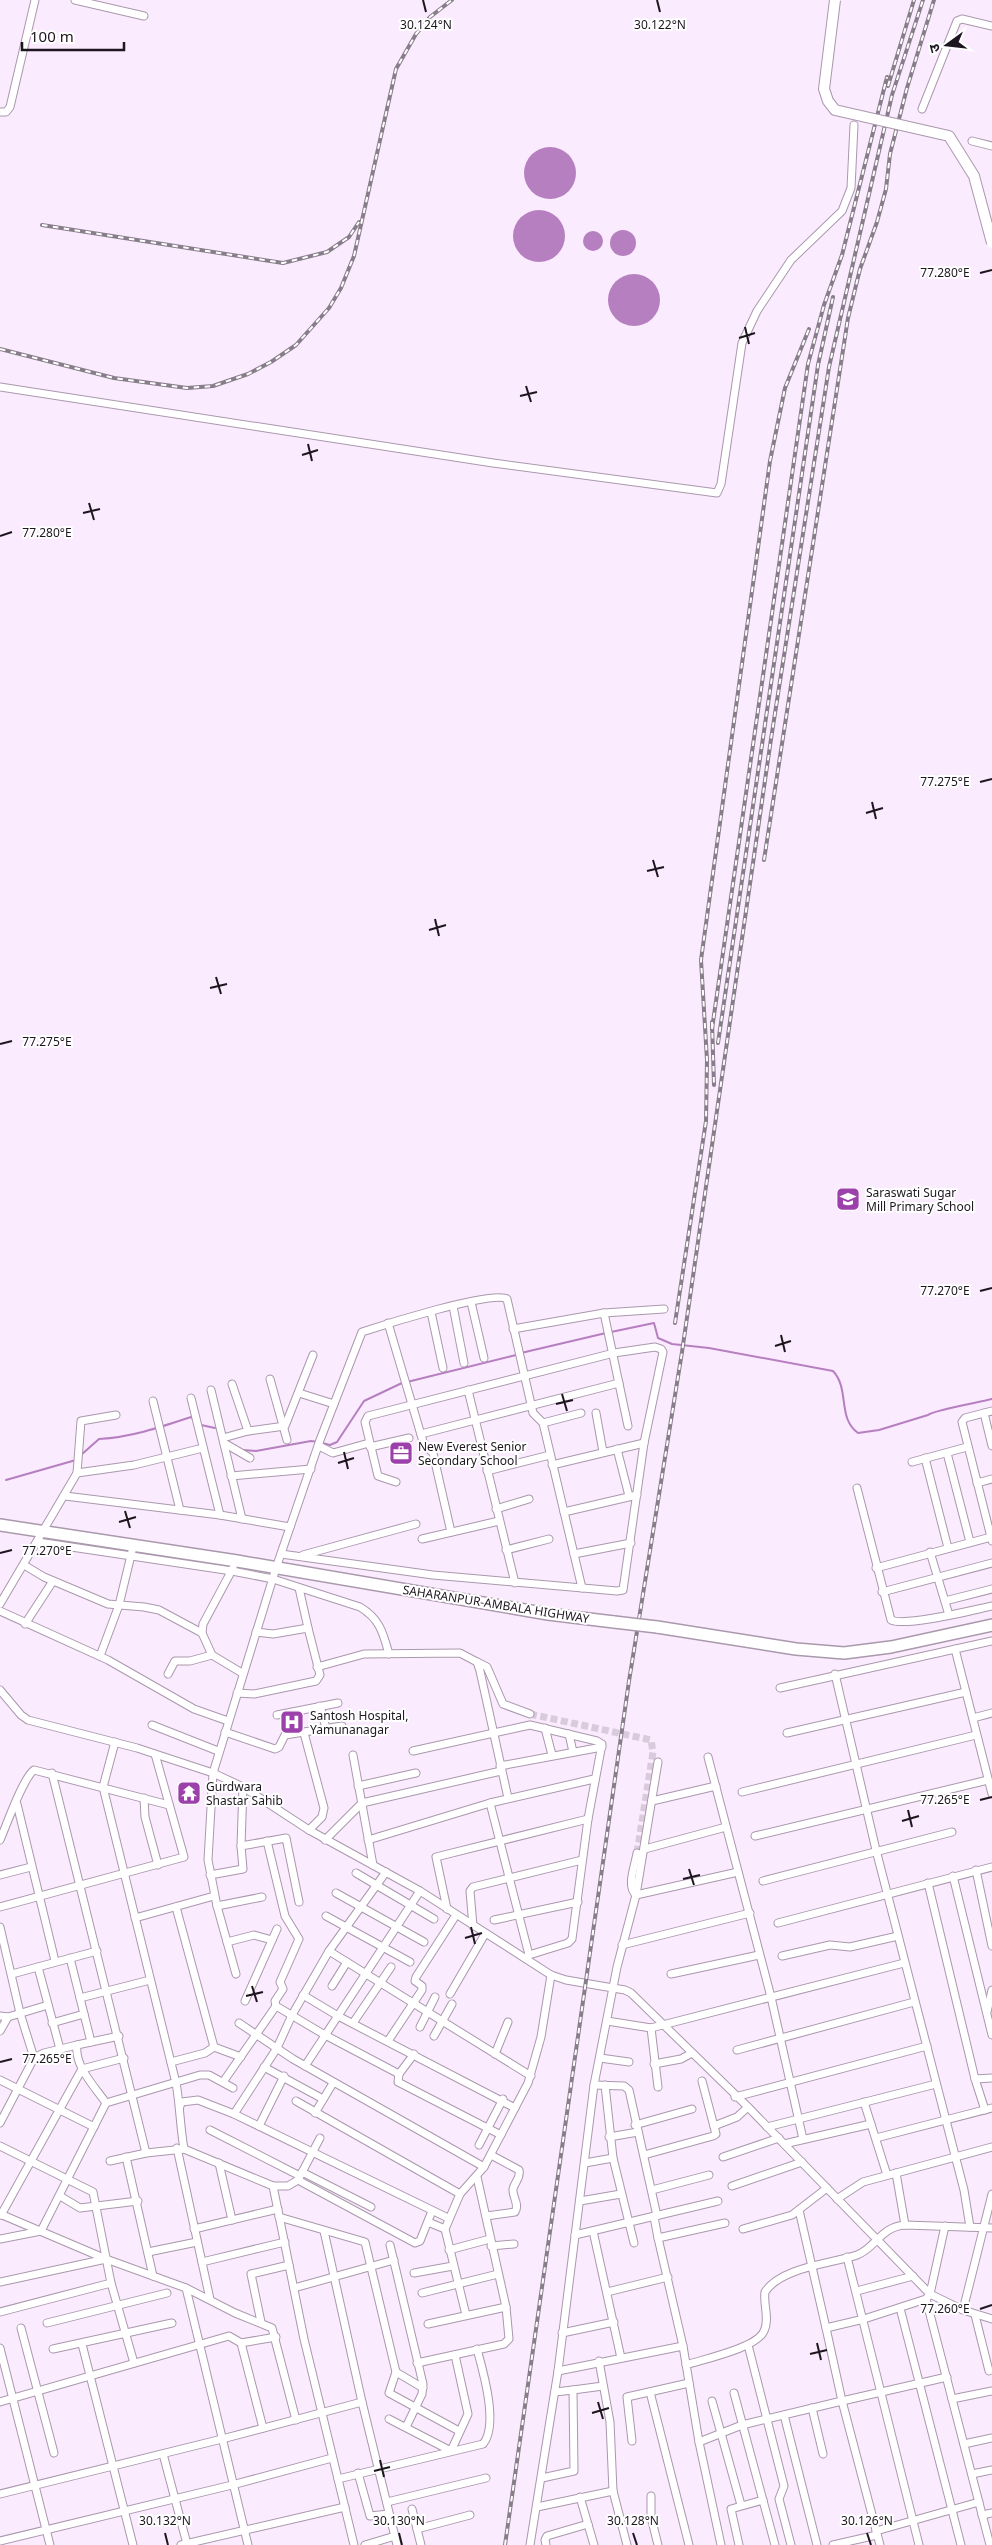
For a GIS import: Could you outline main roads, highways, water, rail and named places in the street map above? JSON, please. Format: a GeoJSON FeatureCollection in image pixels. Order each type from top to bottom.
{"type":"FeatureCollection","features":[{"type":"Feature","properties":{"kind":"main road"},"geometry":{"type":"LineString","coordinates":[[835,0],[824,89],[828,101],[836,110],[949,136],[974,176],[992,243]]}},
{"type":"Feature","properties":{"kind":"main road","name":"SAHARANPUR-AMBALA HIGHWAY"},"geometry":{"type":"LineString","coordinates":[[0,1525],[41,1537],[275,1574],[548,1614],[657,1627],[796,1649],[844,1653],[891,1647],[992,1625]]}},
{"type":"Feature","properties":{"kind":"waterway"},"geometry":{"type":"LineString","coordinates":[[611,1332],[654,1323],[658,1338],[672,1344],[709,1348],[833,1371],[841,1386],[848,1420],[858,1433],[879,1430],[939,1411],[992,1399]]}},
{"type":"Feature","properties":{"kind":"waterway"},"geometry":{"type":"LineString","coordinates":[[521,1353],[606,1333]]}},
{"type":"Feature","properties":{"kind":"waterway"},"geometry":{"type":"LineString","coordinates":[[407,1382],[516,1355]]}},
{"type":"Feature","properties":{"kind":"waterway"},"geometry":{"type":"LineString","coordinates":[[322,1443],[330,1445],[337,1442],[364,1401],[402,1383]]}},
{"type":"Feature","properties":{"kind":"waterway"},"geometry":{"type":"LineString","coordinates":[[81,1455],[99,1439],[135,1434],[191,1417],[193,1419]]}},
{"type":"Feature","properties":{"kind":"waterway"},"geometry":{"type":"LineString","coordinates":[[201,1425],[215,1428]]}},
{"type":"Feature","properties":{"kind":"waterway"},"geometry":{"type":"LineString","coordinates":[[243,1450],[256,1451],[311,1441],[318,1442]]}},
{"type":"Feature","properties":{"kind":"waterway"},"geometry":{"type":"LineString","coordinates":[[6,1480],[76,1460]]}},
{"type":"Feature","properties":{"kind":"tunnel"},"geometry":{"type":"LineString","coordinates":[[530,1714],[651,1740],[653,1752],[637,1853]]}},
{"type":"Feature","properties":{"kind":"railway"},"geometry":{"type":"LineString","coordinates":[[0,349],[114,378],[187,388],[213,386],[248,374],[271,362],[296,345],[329,308],[341,288],[354,256],[396,69],[416,34],[430,17],[452,0]]}},
{"type":"Feature","properties":{"kind":"railway"},"geometry":{"type":"LineString","coordinates":[[888,86],[914,0]]}},
{"type":"Feature","properties":{"kind":"railway"},"geometry":{"type":"LineString","coordinates":[[505,2545],[629,1681],[682,1352],[771,739],[829,367],[892,95],[923,0]]}},
{"type":"Feature","properties":{"kind":"railway"},"geometry":{"type":"LineString","coordinates":[[764,860],[848,318],[860,269],[877,222],[886,189],[890,154],[907,88],[934,0]]}},
{"type":"Feature","properties":{"kind":"railway"},"geometry":{"type":"LineString","coordinates":[[712,1029],[808,364],[824,305],[842,255],[887,77]]}},
{"type":"Feature","properties":{"kind":"railway"},"geometry":{"type":"LineString","coordinates":[[42,225],[283,263],[327,252],[349,237],[359,222]]}},
{"type":"Feature","properties":{"kind":"railway"},"geometry":{"type":"LineString","coordinates":[[718,1043],[818,365],[833,297]]}},
{"type":"Feature","properties":{"kind":"railway"},"geometry":{"type":"LineString","coordinates":[[675,1323],[706,1121],[707,1060],[701,960],[770,461],[785,388],[809,329]]}},
{"type":"Feature","properties":{"kind":"railway"},"geometry":{"type":"LineString","coordinates":[[712,1022],[714,1085]]}},
{"type":"Feature","properties":{"kind":"place","name":"Saraswati Sugar Mill Primary School"},"geometry":{"type":"Point","coordinates":[848,1199]}},
{"type":"Feature","properties":{"kind":"place","name":"New Everest Senior Secondary School"},"geometry":{"type":"Point","coordinates":[401,1453]}},
{"type":"Feature","properties":{"kind":"place","name":"Santosh Hospital, Yamunanagar"},"geometry":{"type":"Point","coordinates":[292,1722]}},
{"type":"Feature","properties":{"kind":"place","name":"Gurdwara Shastar Sahib"},"geometry":{"type":"Point","coordinates":[189,1793]}}]}
